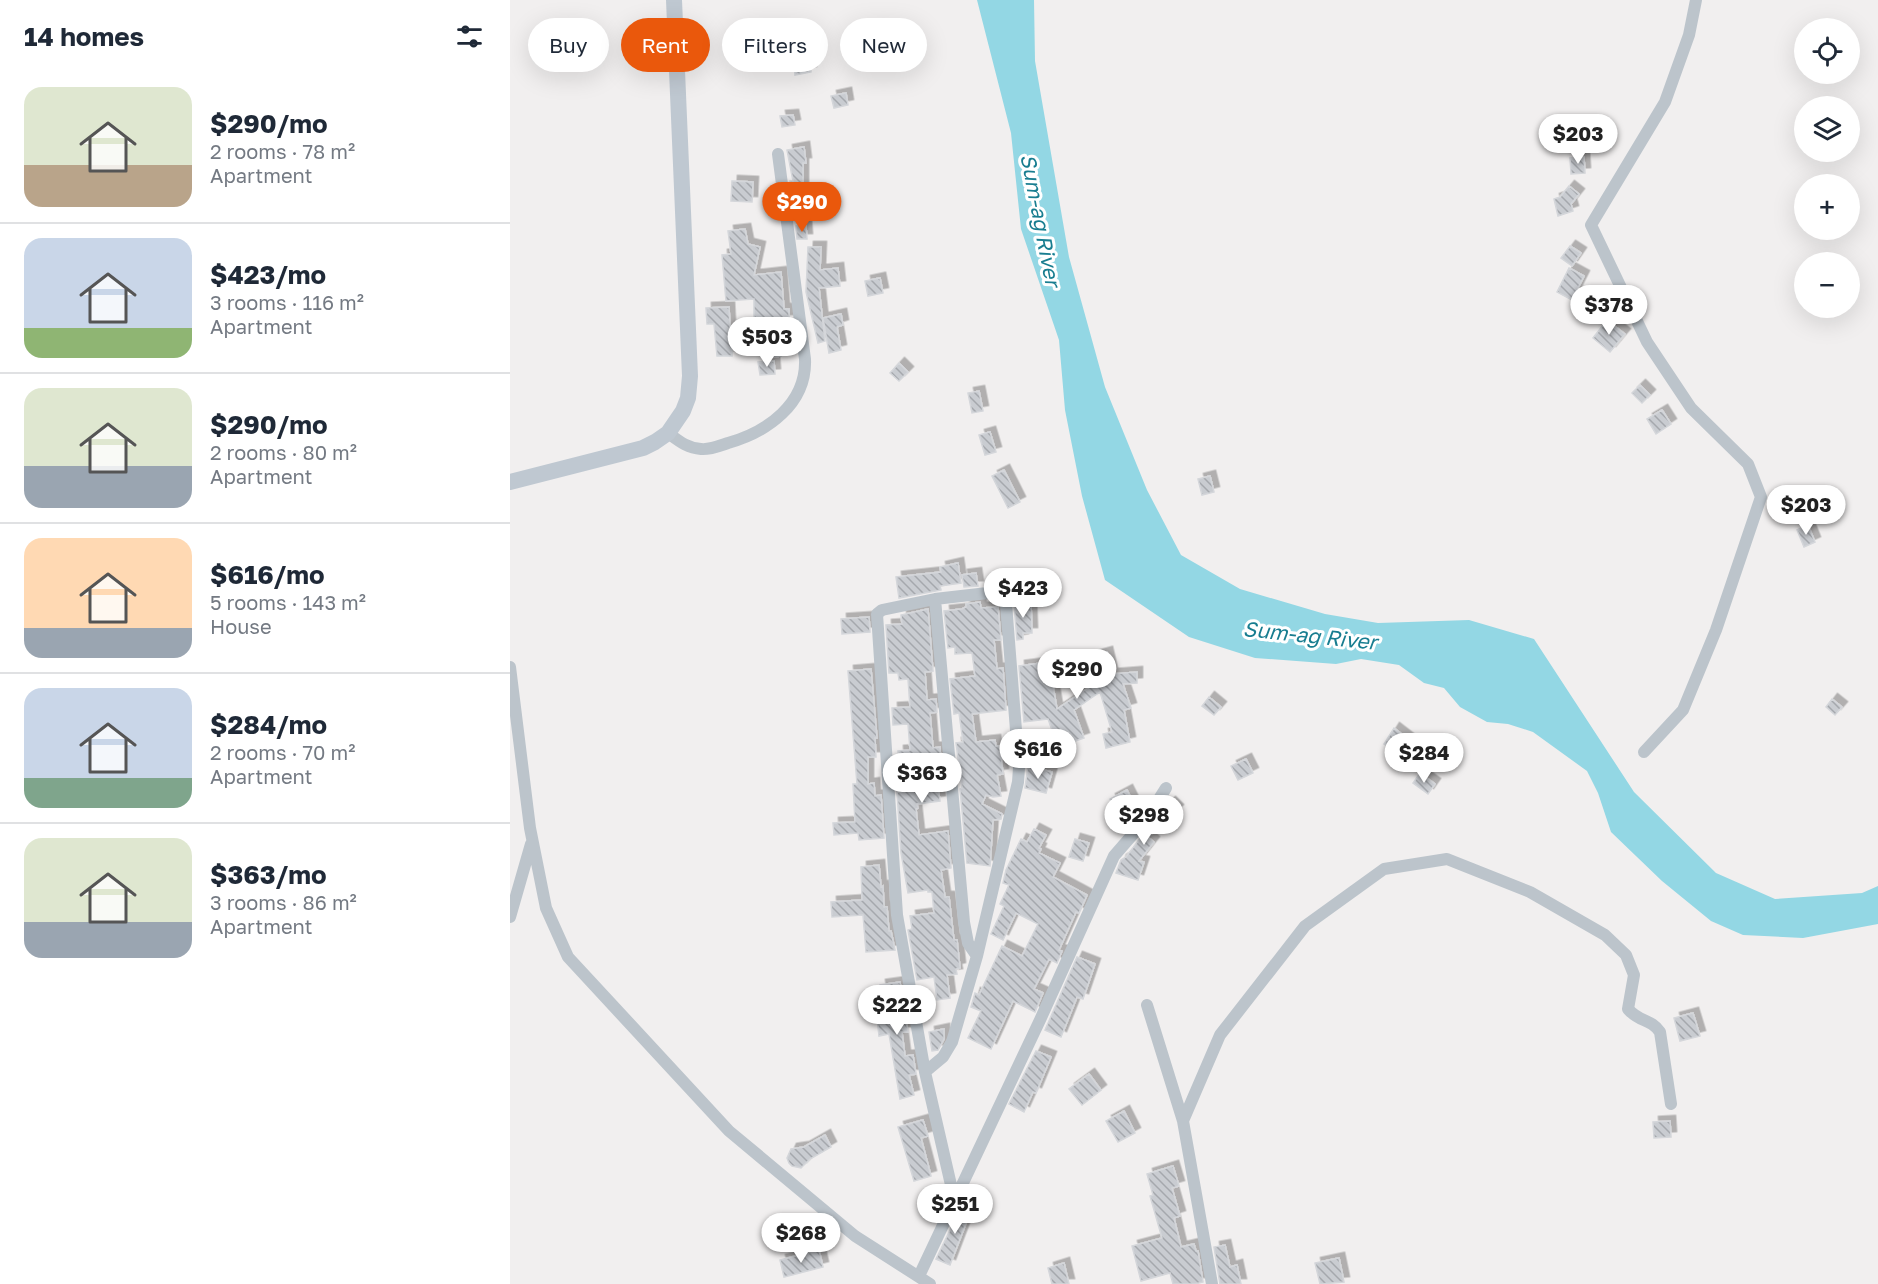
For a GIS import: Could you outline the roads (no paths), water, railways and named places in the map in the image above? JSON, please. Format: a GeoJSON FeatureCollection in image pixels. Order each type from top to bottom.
{"type":"FeatureCollection","features":[{"type":"Feature","properties":{"kind":"main road"},"geometry":{"type":"LineString","coordinates":[[510,482],[643,448],[668,434],[683,411],[688,398],[690,376],[674,0]]}},
{"type":"Feature","properties":{"kind":"street"},"geometry":{"type":"LineString","coordinates":[[1644,752],[1683,710],[1716,630],[1761,497],[1748,464],[1691,408],[1647,342],[1591,225],[1665,102],[1689,35],[1696,0]]}},
{"type":"Feature","properties":{"kind":"street"},"geometry":{"type":"LineString","coordinates":[[668,434],[683,444],[704,450],[738,440],[763,429],[776,420],[797,396],[804,379],[805,359],[778,154]]}},
{"type":"Feature","properties":{"kind":"street"},"geometry":{"type":"LineString","coordinates":[[925,1072],[943,1057],[952,1042],[977,956],[1018,782],[1019,768],[1005,591],[935,600],[882,610],[877,614],[897,915],[925,1072],[954,1198]]}},
{"type":"Feature","properties":{"kind":"street"},"geometry":{"type":"LineString","coordinates":[[935,600],[964,922],[968,943],[977,956]]}},
{"type":"Feature","properties":{"kind":"street"},"geometry":{"type":"LineString","coordinates":[[510,667],[532,840],[546,908],[568,957],[729,1131],[855,1236],[930,1284]]}},
{"type":"Feature","properties":{"kind":"street"},"geometry":{"type":"LineString","coordinates":[[919,1276],[1040,1020],[1114,856],[1148,818],[1166,788]]}},
{"type":"Feature","properties":{"kind":"street"},"geometry":{"type":"LineString","coordinates":[[510,917],[532,840]]}},
{"type":"Feature","properties":{"kind":"street"},"geometry":{"type":"LineString","coordinates":[[1184,1121],[1220,1035],[1305,926],[1384,869],[1447,859],[1530,892],[1605,935],[1626,955],[1634,975],[1628,1010],[1636,1019],[1653,1023],[1660,1032],[1671,1104]]}},
{"type":"Feature","properties":{"kind":"street"},"geometry":{"type":"LineString","coordinates":[[1147,1005],[1184,1121],[1212,1284]]}},
{"type":"Feature","properties":{"kind":"water","name":"Sum-ag River"},"geometry":{"type":"Polygon","coordinates":[[[977,0],[1034,0],[1035,61],[1069,257],[1105,387],[1147,490],[1181,555],[1240,589],[1325,614],[1378,623],[1469,620],[1534,639],[1634,792],[1716,873],[1775,899],[1862,893],[1878,886],[1878,924],[1803,938],[1743,935],[1711,921],[1662,881],[1611,832],[1598,793],[1587,771],[1533,732],[1508,724],[1487,722],[1460,707],[1444,688],[1424,683],[1399,665],[1361,659],[1336,664],[1255,658],[1189,637],[1105,580],[1082,496],[1065,410],[1059,340],[1021,229],[1011,133],[977,0]]]}}]}
